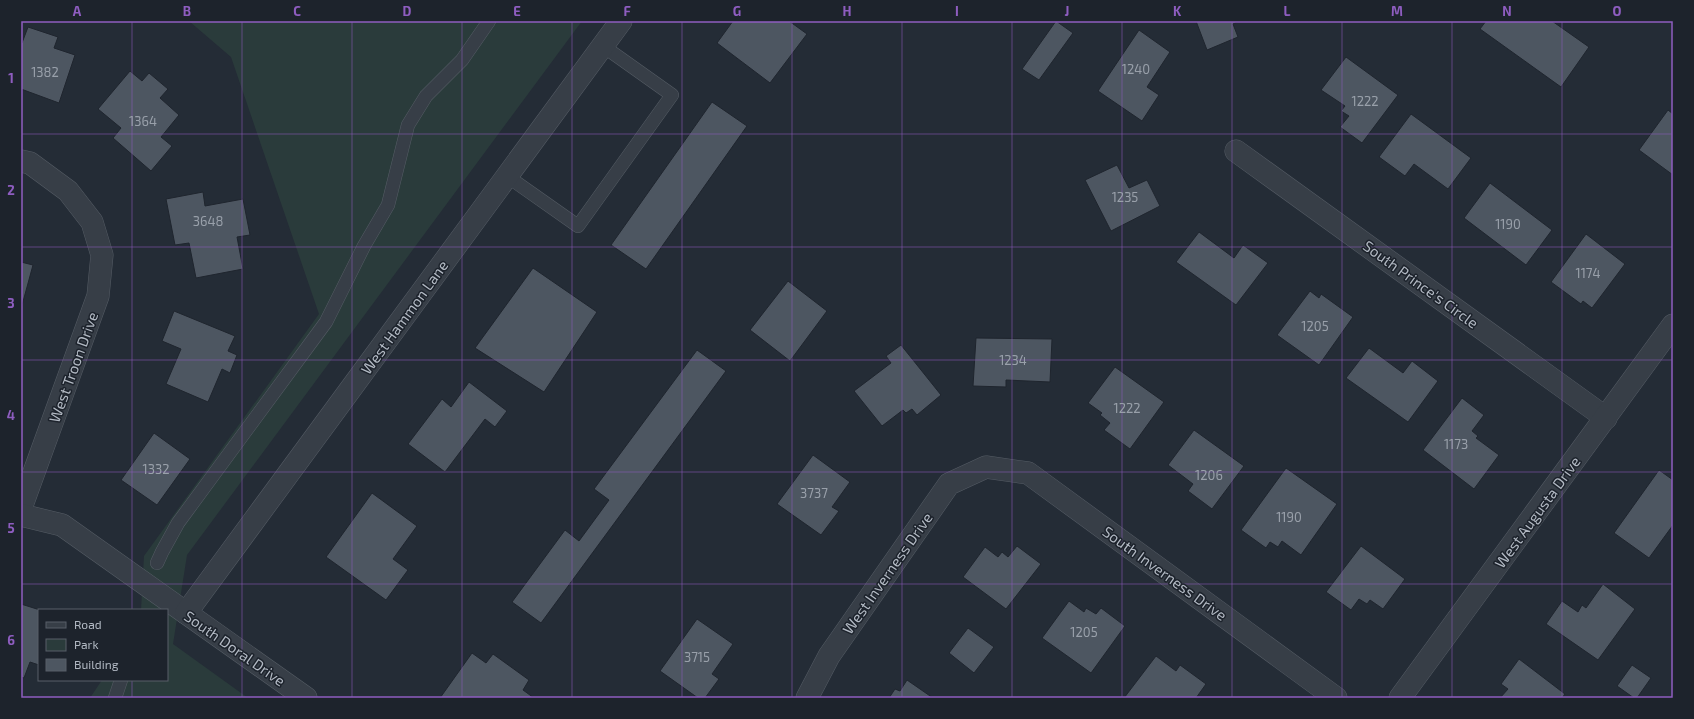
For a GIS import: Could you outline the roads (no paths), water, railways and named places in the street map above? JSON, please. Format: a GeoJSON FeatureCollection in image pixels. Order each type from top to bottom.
{"type":"FeatureCollection","features":[{"type":"Feature","properties":{"kind":"street","name":"West Hammon Lane"},"geometry":{"type":"LineString","coordinates":[[186,613],[621,21]]}},
{"type":"Feature","properties":{"kind":"street","name":"South Prince's Circle"},"geometry":{"type":"LineString","coordinates":[[1236,151],[1606,418]]}},
{"type":"Feature","properties":{"kind":"street","name":"West Troon Drive"},"geometry":{"type":"LineString","coordinates":[[21,161],[30,163],[68,191],[92,222],[102,255],[98,296],[21,508]]}},
{"type":"Feature","properties":{"kind":"street","name":"West Augusta Drive"},"geometry":{"type":"LineString","coordinates":[[1400,698],[1673,325]]}},
{"type":"Feature","properties":{"kind":"street","name":"West Inverness Drive"},"geometry":{"type":"LineString","coordinates":[[807,698],[829,656],[949,484],[986,467]]}},
{"type":"Feature","properties":{"kind":"street","name":"South Inverness Drive"},"geometry":{"type":"LineString","coordinates":[[986,467],[1028,473],[1336,698]]}},
{"type":"Feature","properties":{"kind":"street","name":"South Doral Drive"},"geometry":{"type":"LineString","coordinates":[[21,515],[62,525],[306,698]]}},
{"type":"Feature","properties":{"kind":"lane"},"geometry":{"type":"LineString","coordinates":[[158,563],[162,552],[178,524],[326,322],[364,246],[388,205],[408,125],[426,96],[462,60],[490,21]]}},
{"type":"Feature","properties":{"kind":"lane"},"geometry":{"type":"LineString","coordinates":[[508,176],[578,226],[672,95],[603,46]]}},
{"type":"Feature","properties":{"kind":"lane"},"geometry":{"type":"LineString","coordinates":[[115,698],[121,681]]}}]}
